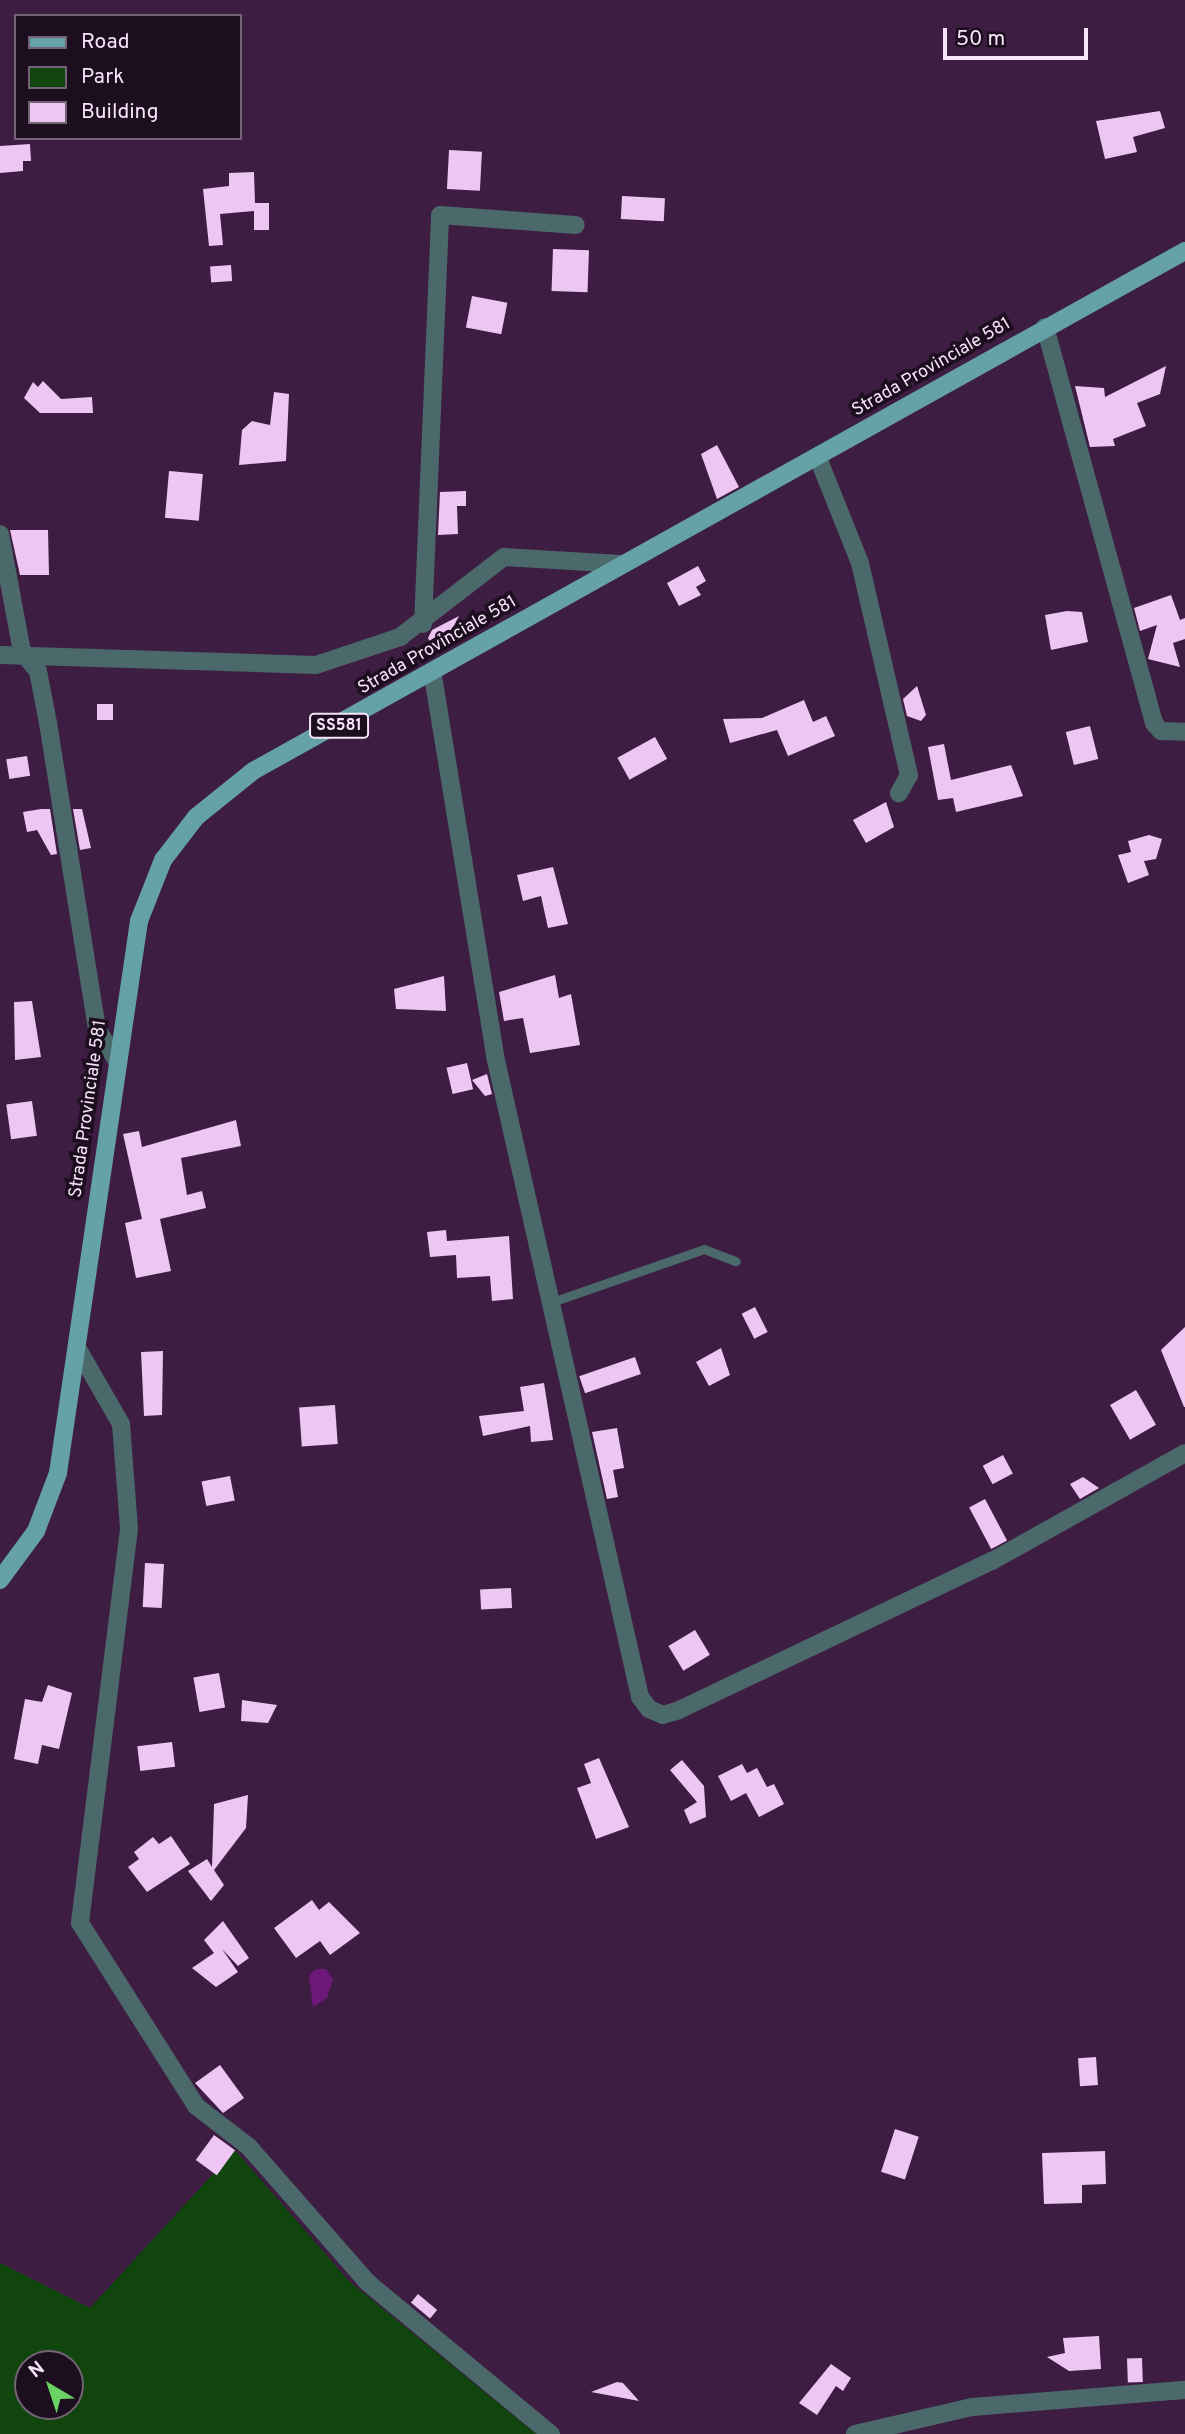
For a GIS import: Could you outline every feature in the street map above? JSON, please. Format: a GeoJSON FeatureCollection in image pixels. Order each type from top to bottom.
{"type":"FeatureCollection","features":[{"type":"Feature","properties":{"kind":"main road","name":"Strada Provinciale 581"},"geometry":{"type":"LineString","coordinates":[[0,1580],[36,1531],[58,1473],[79,1351],[116,1059],[139,921],[163,860],[196,817],[253,771],[433,676],[621,565],[818,458],[1045,327],[1185,251]]}},
{"type":"Feature","properties":{"kind":"street"},"geometry":{"type":"LineString","coordinates":[[423,624],[440,215],[576,225]]}},
{"type":"Feature","properties":{"kind":"street"},"geometry":{"type":"LineString","coordinates":[[1045,327],[1154,723],[1161,731],[1185,732]]}},
{"type":"Feature","properties":{"kind":"street"},"geometry":{"type":"LineString","coordinates":[[818,458],[860,563],[909,775],[899,793]]}},
{"type":"Feature","properties":{"kind":"street"},"geometry":{"type":"LineString","coordinates":[[0,534],[22,653],[36,666],[40,684],[97,1029],[116,1059]]}},
{"type":"Feature","properties":{"kind":"street"},"geometry":{"type":"LineString","coordinates":[[0,655],[22,653],[316,665],[372,650],[423,624],[504,557],[621,565]]}},
{"type":"Feature","properties":{"kind":"street"},"geometry":{"type":"LineString","coordinates":[[433,676],[495,1056],[640,1697],[663,1715],[992,1561],[1185,1453]]}},
{"type":"Feature","properties":{"kind":"street"},"geometry":{"type":"LineString","coordinates":[[79,1351],[121,1424],[129,1529],[80,1923],[196,2106],[249,2147],[366,2282],[551,2434]]}},
{"type":"Feature","properties":{"kind":"street"},"geometry":{"type":"LineString","coordinates":[[855,2434],[972,2407],[1185,2390]]}},
{"type":"Feature","properties":{"kind":"lane"},"geometry":{"type":"LineString","coordinates":[[552,1303],[704,1249],[736,1261]]}},
{"type":"Feature","properties":{"kind":"green space"},"geometry":{"type":"Polygon","coordinates":[[[235,2150],[349,2281],[536,2434],[0,2434],[0,2263],[90,2308],[235,2150]]]}},
{"type":"Feature","properties":{"kind":"shaded area"},"geometry":{"type":"Polygon","coordinates":[[[316,1969],[326,1969],[333,1980],[327,1998],[313,2007],[309,1976],[316,1969]]]}},
{"type":"Feature","properties":{"kind":"building"},"geometry":{"type":"Polygon","coordinates":[[[1160,111],[1165,128],[1133,137],[1137,152],[1105,159],[1096,121],[1160,111]]]}},
{"type":"Feature","properties":{"kind":"building"},"geometry":{"type":"Polygon","coordinates":[[[30,144],[31,161],[23,161],[23,171],[0,173],[0,146],[30,144]]]}},
{"type":"Feature","properties":{"kind":"building"},"geometry":{"type":"Polygon","coordinates":[[[449,150],[482,152],[480,191],[447,189],[449,150]]]}},
{"type":"Feature","properties":{"kind":"building"},"geometry":{"type":"Polygon","coordinates":[[[254,172],[255,203],[269,203],[269,230],[254,230],[254,211],[220,214],[223,245],[209,246],[203,189],[229,186],[229,173],[254,172]]]}},
{"type":"Feature","properties":{"kind":"building"},"geometry":{"type":"Polygon","coordinates":[[[622,196],[665,198],[664,221],[621,219],[622,196]]]}},
{"type":"Feature","properties":{"kind":"building"},"geometry":{"type":"Polygon","coordinates":[[[553,249],[589,250],[588,292],[552,291],[553,249]]]}},
{"type":"Feature","properties":{"kind":"building"},"geometry":{"type":"Polygon","coordinates":[[[231,265],[232,281],[211,282],[210,266],[231,265]]]}},
{"type":"Feature","properties":{"kind":"building"},"geometry":{"type":"Polygon","coordinates":[[[472,296],[507,303],[501,334],[466,327],[472,296]]]}},
{"type":"Feature","properties":{"kind":"building"},"geometry":{"type":"Polygon","coordinates":[[[1166,366],[1160,394],[1137,403],[1146,426],[1113,439],[1115,446],[1090,447],[1075,386],[1104,388],[1105,397],[1166,366]]]}},
{"type":"Feature","properties":{"kind":"building"},"geometry":{"type":"Polygon","coordinates":[[[43,381],[61,399],[92,397],[93,413],[40,413],[24,398],[33,382],[38,387],[43,381]]]}},
{"type":"Feature","properties":{"kind":"building"},"geometry":{"type":"Polygon","coordinates":[[[274,392],[289,394],[286,461],[239,465],[242,430],[252,421],[270,425],[274,392]]]}},
{"type":"Feature","properties":{"kind":"building"},"geometry":{"type":"Polygon","coordinates":[[[717,445],[739,487],[717,499],[701,454],[717,445]]]}},
{"type":"Feature","properties":{"kind":"building"},"geometry":{"type":"Polygon","coordinates":[[[169,471],[203,474],[199,521],[165,518],[169,471]]]}},
{"type":"Feature","properties":{"kind":"building"},"geometry":{"type":"Polygon","coordinates":[[[466,491],[466,506],[457,506],[458,534],[438,535],[440,492],[466,491]]]}},
{"type":"Feature","properties":{"kind":"building"},"geometry":{"type":"Polygon","coordinates":[[[10,530],[48,530],[49,575],[20,575],[10,530]]]}},
{"type":"Feature","properties":{"kind":"building"},"geometry":{"type":"Polygon","coordinates":[[[698,566],[706,581],[696,587],[701,595],[679,606],[667,583],[698,566]]]}},
{"type":"Feature","properties":{"kind":"building"},"geometry":{"type":"Polygon","coordinates":[[[1171,595],[1180,620],[1185,618],[1185,639],[1173,643],[1180,667],[1148,659],[1157,625],[1140,631],[1134,608],[1171,595]]]}},
{"type":"Feature","properties":{"kind":"building"},"geometry":{"type":"Polygon","coordinates":[[[1067,611],[1082,612],[1088,642],[1051,650],[1045,615],[1067,611]]]}},
{"type":"Feature","properties":{"kind":"building"},"geometry":{"type":"Polygon","coordinates":[[[459,616],[446,641],[434,650],[428,638],[432,630],[459,616]]]}},
{"type":"Feature","properties":{"kind":"building"},"geometry":{"type":"Polygon","coordinates":[[[917,686],[926,715],[921,721],[907,716],[903,699],[917,686]]]}},
{"type":"Feature","properties":{"kind":"building"},"geometry":{"type":"Polygon","coordinates":[[[804,700],[813,722],[826,716],[835,736],[788,756],[777,730],[730,743],[723,719],[762,718],[804,700]]]}},
{"type":"Feature","properties":{"kind":"building"},"geometry":{"type":"Polygon","coordinates":[[[97,704],[113,704],[113,720],[97,720],[97,704]]]}},
{"type":"Feature","properties":{"kind":"building"},"geometry":{"type":"Polygon","coordinates":[[[1090,726],[1098,759],[1074,765],[1066,732],[1090,726]]]}},
{"type":"Feature","properties":{"kind":"building"},"geometry":{"type":"Polygon","coordinates":[[[655,737],[667,759],[630,780],[617,758],[655,737]]]}},
{"type":"Feature","properties":{"kind":"building"},"geometry":{"type":"Polygon","coordinates":[[[944,744],[951,780],[1011,765],[1023,796],[956,812],[953,798],[938,800],[928,747],[944,744]]]}},
{"type":"Feature","properties":{"kind":"building"},"geometry":{"type":"Polygon","coordinates":[[[27,756],[30,776],[9,779],[6,759],[27,756]]]}},
{"type":"Feature","properties":{"kind":"building"},"geometry":{"type":"Polygon","coordinates":[[[886,802],[894,827],[866,843],[853,820],[886,802]]]}},
{"type":"Feature","properties":{"kind":"building"},"geometry":{"type":"Polygon","coordinates":[[[50,809],[57,854],[51,855],[37,830],[27,832],[23,812],[50,809]]]}},
{"type":"Feature","properties":{"kind":"building"},"geometry":{"type":"Polygon","coordinates":[[[73,809],[82,809],[91,848],[80,850],[73,809]]]}},
{"type":"Feature","properties":{"kind":"building"},"geometry":{"type":"Polygon","coordinates":[[[1149,835],[1162,839],[1156,859],[1144,861],[1149,875],[1128,883],[1118,855],[1131,852],[1128,841],[1149,835]]]}},
{"type":"Feature","properties":{"kind":"building"},"geometry":{"type":"Polygon","coordinates":[[[553,867],[568,924],[548,928],[541,896],[523,901],[517,875],[553,867]]]}},
{"type":"Feature","properties":{"kind":"building"},"geometry":{"type":"Polygon","coordinates":[[[555,975],[559,998],[571,994],[580,1045],[530,1053],[523,1018],[504,1021],[499,992],[555,975]]]}},
{"type":"Feature","properties":{"kind":"building"},"geometry":{"type":"Polygon","coordinates":[[[444,976],[446,1011],[396,1009],[394,989],[444,976]]]}},
{"type":"Feature","properties":{"kind":"building"},"geometry":{"type":"Polygon","coordinates":[[[32,1001],[41,1057],[15,1060],[14,1002],[32,1001]]]}},
{"type":"Feature","properties":{"kind":"building"},"geometry":{"type":"Polygon","coordinates":[[[467,1063],[473,1089],[453,1094],[447,1068],[467,1063]]]}},
{"type":"Feature","properties":{"kind":"building"},"geometry":{"type":"Polygon","coordinates":[[[487,1074],[492,1094],[485,1096],[472,1080],[487,1074]]]}},
{"type":"Feature","properties":{"kind":"building"},"geometry":{"type":"Polygon","coordinates":[[[32,1101],[37,1136],[11,1139],[6,1105],[32,1101]]]}},
{"type":"Feature","properties":{"kind":"building"},"geometry":{"type":"Polygon","coordinates":[[[236,1120],[241,1146],[181,1158],[187,1195],[202,1191],[206,1208],[160,1219],[171,1271],[136,1278],[125,1223],[142,1219],[123,1134],[139,1131],[142,1147],[236,1120]]]}},
{"type":"Feature","properties":{"kind":"building"},"geometry":{"type":"Polygon","coordinates":[[[446,1230],[447,1241],[509,1236],[513,1299],[492,1301],[490,1276],[457,1278],[456,1255],[430,1257],[427,1232],[446,1230]]]}},
{"type":"Feature","properties":{"kind":"building"},"geometry":{"type":"Polygon","coordinates":[[[755,1307],[768,1332],[754,1339],[742,1314],[755,1307]]]}},
{"type":"Feature","properties":{"kind":"building"},"geometry":{"type":"Polygon","coordinates":[[[1185,1327],[1185,1407],[1184,1407],[1161,1350],[1185,1327]]]}},
{"type":"Feature","properties":{"kind":"building"},"geometry":{"type":"Polygon","coordinates":[[[721,1348],[730,1375],[709,1386],[696,1362],[721,1348]]]}},
{"type":"Feature","properties":{"kind":"building"},"geometry":{"type":"Polygon","coordinates":[[[163,1351],[162,1415],[144,1416],[141,1352],[163,1351]]]}},
{"type":"Feature","properties":{"kind":"building"},"geometry":{"type":"Polygon","coordinates":[[[635,1357],[641,1374],[585,1393],[579,1376],[635,1357]]]}},
{"type":"Feature","properties":{"kind":"building"},"geometry":{"type":"Polygon","coordinates":[[[544,1383],[553,1440],[531,1442],[530,1426],[483,1436],[479,1416],[524,1411],[520,1387],[544,1383]]]}},
{"type":"Feature","properties":{"kind":"building"},"geometry":{"type":"Polygon","coordinates":[[[1136,1390],[1156,1425],[1130,1440],[1110,1405],[1136,1390]]]}},
{"type":"Feature","properties":{"kind":"building"},"geometry":{"type":"Polygon","coordinates":[[[335,1405],[338,1444],[302,1446],[299,1408],[335,1405]]]}},
{"type":"Feature","properties":{"kind":"building"},"geometry":{"type":"Polygon","coordinates":[[[617,1428],[624,1468],[613,1470],[618,1497],[607,1499],[592,1432],[617,1428]]]}},
{"type":"Feature","properties":{"kind":"building"},"geometry":{"type":"Polygon","coordinates":[[[1003,1455],[1013,1474],[993,1484],[983,1466],[1003,1455]]]}},
{"type":"Feature","properties":{"kind":"building"},"geometry":{"type":"Polygon","coordinates":[[[230,1476],[235,1501],[206,1506],[202,1482],[230,1476]]]}},
{"type":"Feature","properties":{"kind":"building"},"geometry":{"type":"Polygon","coordinates":[[[1083,1477],[1099,1488],[1080,1499],[1070,1484],[1083,1477]]]}},
{"type":"Feature","properties":{"kind":"building"},"geometry":{"type":"Polygon","coordinates":[[[985,1499],[1007,1540],[991,1549],[969,1507],[985,1499]]]}},
{"type":"Feature","properties":{"kind":"building"},"geometry":{"type":"Polygon","coordinates":[[[145,1563],[164,1564],[162,1608],[143,1607],[145,1563]]]}},
{"type":"Feature","properties":{"kind":"building"},"geometry":{"type":"Polygon","coordinates":[[[511,1588],[512,1608],[481,1610],[480,1590],[511,1588]]]}},
{"type":"Feature","properties":{"kind":"building"},"geometry":{"type":"Polygon","coordinates":[[[695,1630],[710,1655],[683,1671],[668,1646],[695,1630]]]}},
{"type":"Feature","properties":{"kind":"building"},"geometry":{"type":"Polygon","coordinates":[[[219,1673],[225,1707],[199,1712],[193,1678],[219,1673]]]}},
{"type":"Feature","properties":{"kind":"building"},"geometry":{"type":"Polygon","coordinates":[[[48,1685],[72,1693],[59,1749],[42,1745],[38,1764],[14,1759],[25,1699],[42,1702],[48,1685]]]}},
{"type":"Feature","properties":{"kind":"building"},"geometry":{"type":"Polygon","coordinates":[[[242,1700],[277,1705],[268,1723],[241,1721],[242,1700]]]}},
{"type":"Feature","properties":{"kind":"building"},"geometry":{"type":"Polygon","coordinates":[[[172,1742],[175,1767],[140,1771],[137,1746],[172,1742]]]}},
{"type":"Feature","properties":{"kind":"building"},"geometry":{"type":"Polygon","coordinates":[[[599,1758],[629,1827],[596,1839],[577,1788],[591,1783],[584,1764],[599,1758]]]}},
{"type":"Feature","properties":{"kind":"building"},"geometry":{"type":"Polygon","coordinates":[[[682,1760],[704,1786],[706,1817],[690,1824],[684,1810],[697,1802],[670,1770],[682,1760]]]}},
{"type":"Feature","properties":{"kind":"building"},"geometry":{"type":"Polygon","coordinates":[[[742,1764],[747,1773],[757,1768],[767,1787],[774,1784],[784,1804],[759,1817],[746,1793],[731,1801],[718,1776],[742,1764]]]}},
{"type":"Feature","properties":{"kind":"building"},"geometry":{"type":"Polygon","coordinates":[[[248,1795],[246,1828],[214,1870],[224,1885],[211,1901],[188,1871],[207,1859],[212,1867],[214,1804],[248,1795]]]}},
{"type":"Feature","properties":{"kind":"building"},"geometry":{"type":"Polygon","coordinates":[[[171,1836],[190,1864],[147,1892],[128,1867],[139,1859],[134,1852],[153,1837],[159,1844],[171,1836]]]}},
{"type":"Feature","properties":{"kind":"building"},"geometry":{"type":"Polygon","coordinates":[[[312,1900],[319,1910],[329,1902],[360,1933],[330,1955],[320,1941],[296,1958],[274,1928],[312,1900]]]}},
{"type":"Feature","properties":{"kind":"building"},"geometry":{"type":"Polygon","coordinates":[[[223,1921],[249,1958],[238,1966],[222,1949],[238,1972],[216,1987],[192,1968],[214,1953],[204,1940],[223,1921]]]}},
{"type":"Feature","properties":{"kind":"building"},"geometry":{"type":"Polygon","coordinates":[[[1096,2057],[1098,2085],[1080,2086],[1078,2058],[1096,2057]]]}},
{"type":"Feature","properties":{"kind":"building"},"geometry":{"type":"Polygon","coordinates":[[[220,2065],[244,2098],[223,2113],[195,2083],[220,2065]]]}},
{"type":"Feature","properties":{"kind":"building"},"geometry":{"type":"Polygon","coordinates":[[[895,2129],[919,2137],[905,2180],[881,2172],[895,2129]]]}},
{"type":"Feature","properties":{"kind":"building"},"geometry":{"type":"Polygon","coordinates":[[[214,2135],[235,2150],[217,2175],[196,2160],[214,2135]]]}},
{"type":"Feature","properties":{"kind":"building"},"geometry":{"type":"Polygon","coordinates":[[[1105,2151],[1106,2184],[1082,2185],[1082,2203],[1044,2204],[1042,2153],[1105,2151]]]}},
{"type":"Feature","properties":{"kind":"building"},"geometry":{"type":"Polygon","coordinates":[[[418,2294],[437,2310],[430,2318],[411,2302],[418,2294]]]}},
{"type":"Feature","properties":{"kind":"building"},"geometry":{"type":"Polygon","coordinates":[[[1099,2336],[1101,2369],[1069,2371],[1047,2357],[1065,2353],[1063,2338],[1099,2336]]]}},
{"type":"Feature","properties":{"kind":"building"},"geometry":{"type":"Polygon","coordinates":[[[1142,2358],[1143,2382],[1128,2383],[1127,2359],[1142,2358]]]}},
{"type":"Feature","properties":{"kind":"building"},"geometry":{"type":"Polygon","coordinates":[[[831,2364],[851,2378],[843,2391],[836,2386],[817,2415],[799,2403],[831,2364]]]}},
{"type":"Feature","properties":{"kind":"building"},"geometry":{"type":"Polygon","coordinates":[[[617,2382],[623,2383],[639,2401],[591,2392],[617,2382]]]}}]}
